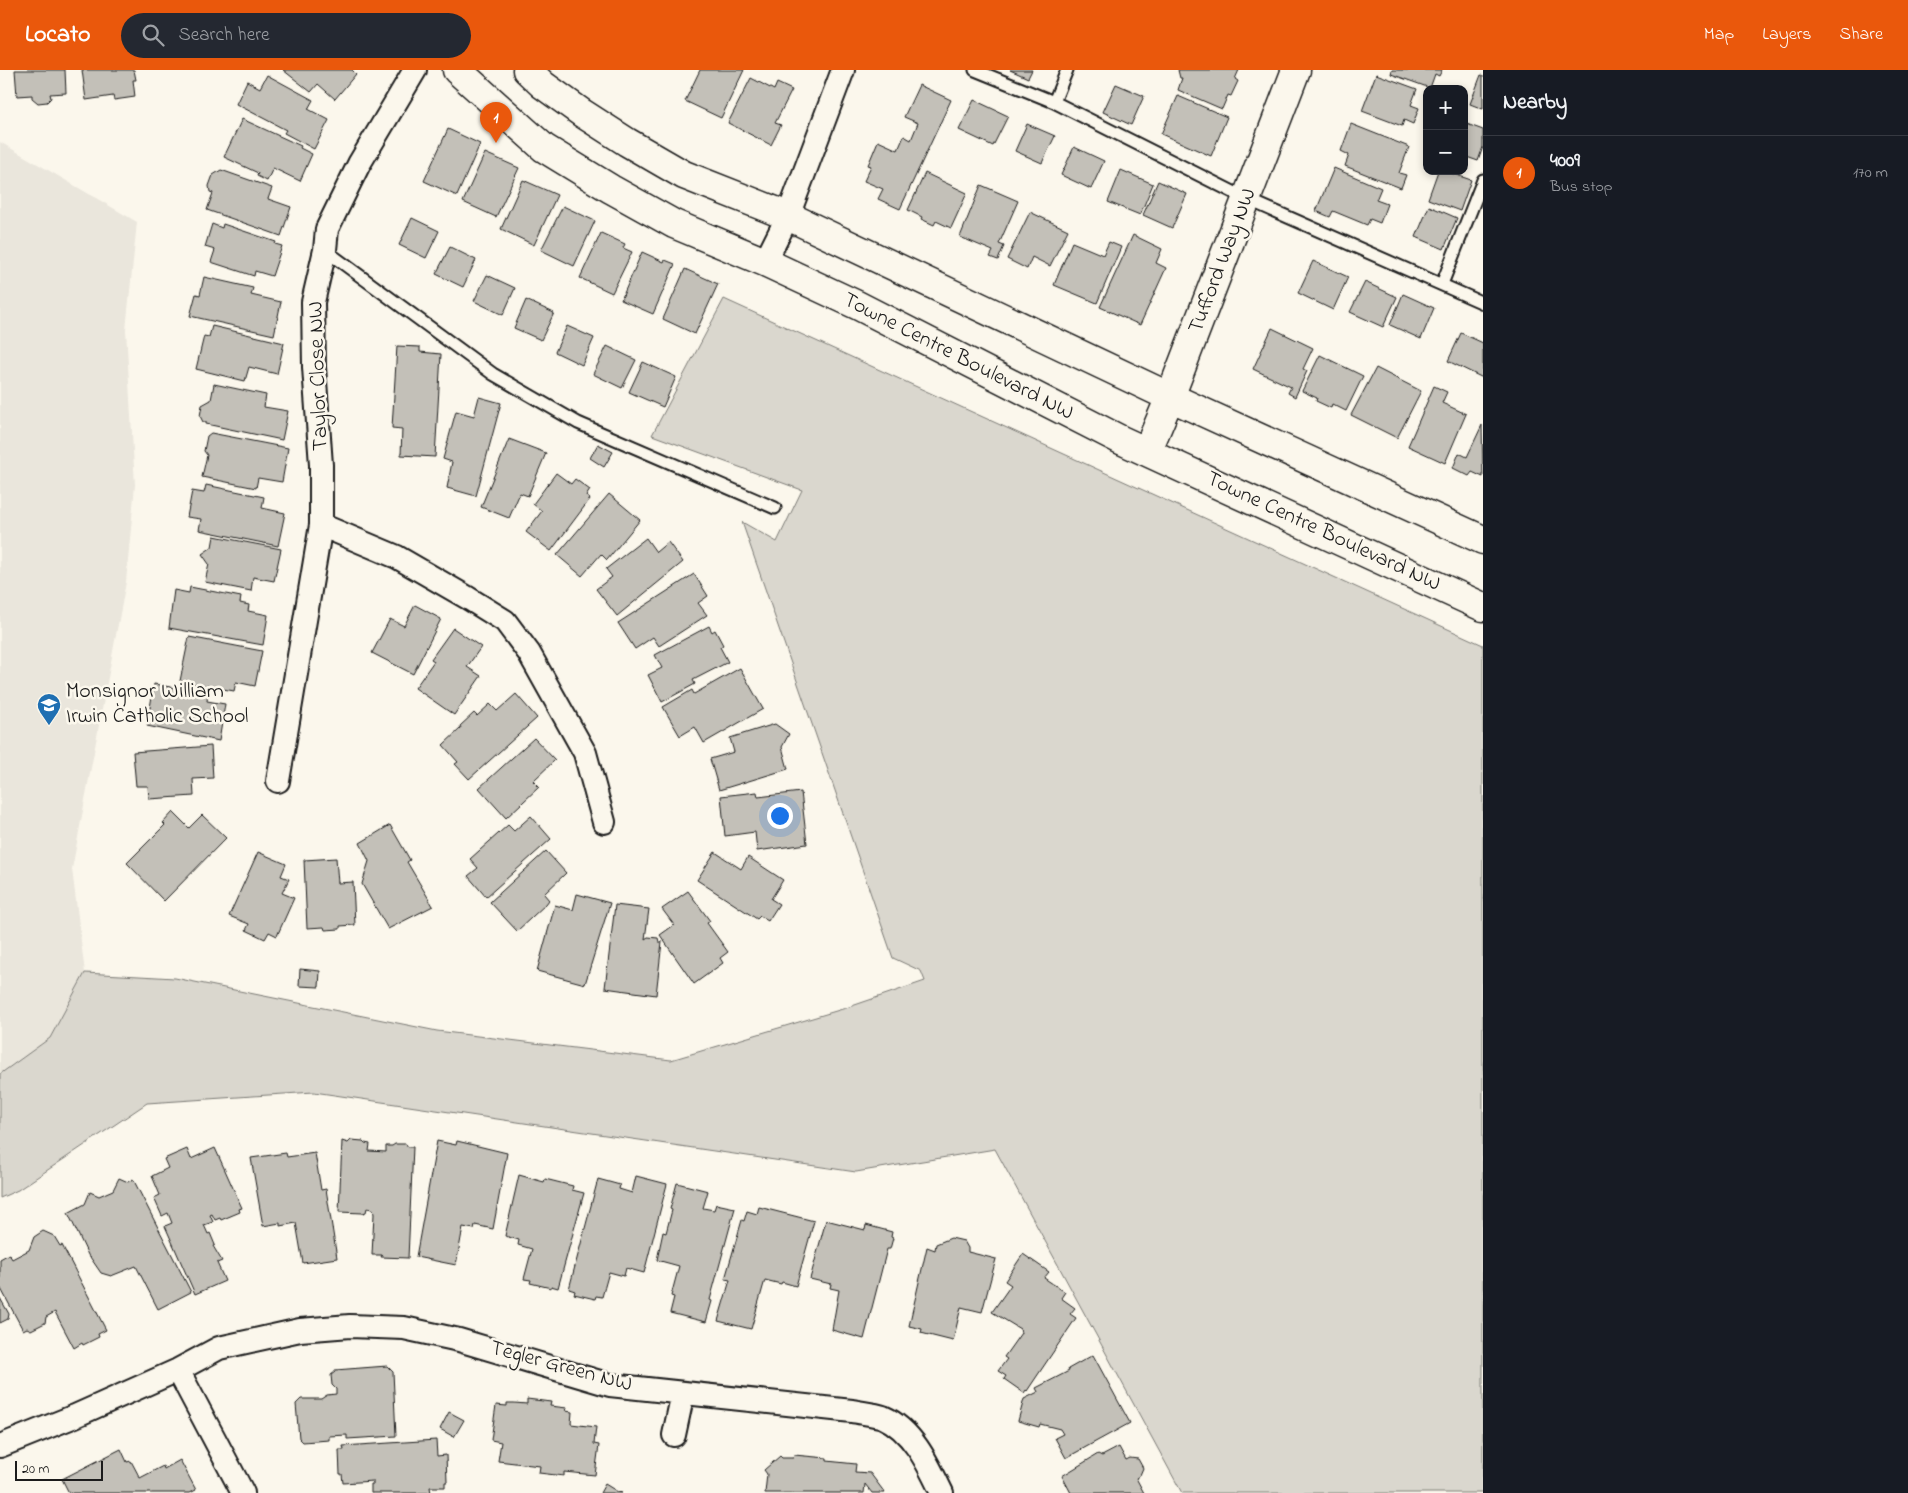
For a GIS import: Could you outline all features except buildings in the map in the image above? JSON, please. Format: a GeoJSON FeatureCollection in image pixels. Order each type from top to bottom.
{"type":"FeatureCollection","features":[{"type":"Feature","properties":{"kind":"street","name":"Taylor Close NW"},"geometry":{"type":"LineString","coordinates":[[278,781],[321,525],[321,465],[314,367],[313,302],[326,250],[328,229],[359,164],[415,70]]}},
{"type":"Feature","properties":{"kind":"street","name":"Towne Centre Boulevard NW"},"geometry":{"type":"LineString","coordinates":[[457,70],[544,148],[611,190],[674,224],[764,262],[857,305],[1147,452],[1483,607]]}},
{"type":"Feature","properties":{"kind":"street"},"geometry":{"type":"LineString","coordinates":[[527,70],[543,85],[582,113],[684,175],[788,216],[1170,397],[1483,540]]}},
{"type":"Feature","properties":{"kind":"street"},"geometry":{"type":"LineString","coordinates":[[764,262],[788,216],[844,70]]}},
{"type":"Feature","properties":{"kind":"street","name":"Tufford Way NW"},"geometry":{"type":"LineString","coordinates":[[1147,452],[1296,70]]}},
{"type":"Feature","properties":{"kind":"street"},"geometry":{"type":"LineString","coordinates":[[321,525],[397,557],[468,598],[504,622],[529,653],[585,753],[604,822]]}},
{"type":"Feature","properties":{"kind":"street","name":"Tegler Green NW"},"geometry":{"type":"LineString","coordinates":[[0,1446],[75,1416],[178,1370],[219,1348],[300,1330],[350,1326],[404,1328],[459,1340],[610,1385],[883,1417],[905,1432],[930,1467],[942,1493]]}},
{"type":"Feature","properties":{"kind":"street"},"geometry":{"type":"LineString","coordinates":[[178,1370],[243,1493]]}},
{"type":"Feature","properties":{"kind":"street"},"geometry":{"type":"LineString","coordinates":[[674,1434],[683,1393]]}},
{"type":"Feature","properties":{"kind":"lane"},"geometry":{"type":"LineString","coordinates":[[975,70],[1054,102],[1247,199],[1483,303]]}},
{"type":"Feature","properties":{"kind":"lane"},"geometry":{"type":"LineString","coordinates":[[1054,102],[1067,70]]}},
{"type":"Feature","properties":{"kind":"lane"},"geometry":{"type":"LineString","coordinates":[[1442,284],[1483,180]]}},
{"type":"Feature","properties":{"kind":"lane"},"geometry":{"type":"LineString","coordinates":[[326,250],[494,374],[578,423],[775,508]]}},
{"type":"Feature","properties":{"kind":"shaded area","name":"Monsignor William Irwin Catholic School"},"geometry":{"type":"Polygon","coordinates":[[[0,142],[137,222],[126,330],[135,485],[126,582],[72,869],[85,973],[50,1038],[0,1074],[0,142]]]}},
{"type":"Feature","properties":{"kind":"shaded area"},"geometry":{"type":"Polygon","coordinates":[[[724,299],[1483,645],[1483,1493],[1182,1493],[995,1149],[856,1172],[314,1092],[147,1103],[18,1190],[0,1198],[0,1074],[50,1038],[85,973],[175,978],[437,1031],[671,1060],[846,1008],[925,981],[921,971],[893,958],[742,522],[777,542],[802,490],[652,435],[724,299]]]}},
{"type":"Feature","properties":{"kind":"place","name":"4009"},"geometry":{"type":"Point","coordinates":[496,143]}},
{"type":"Feature","properties":{"kind":"place","name":"Monsignor William Irwin Catholic School"},"geometry":{"type":"Point","coordinates":[49,726]}}]}
